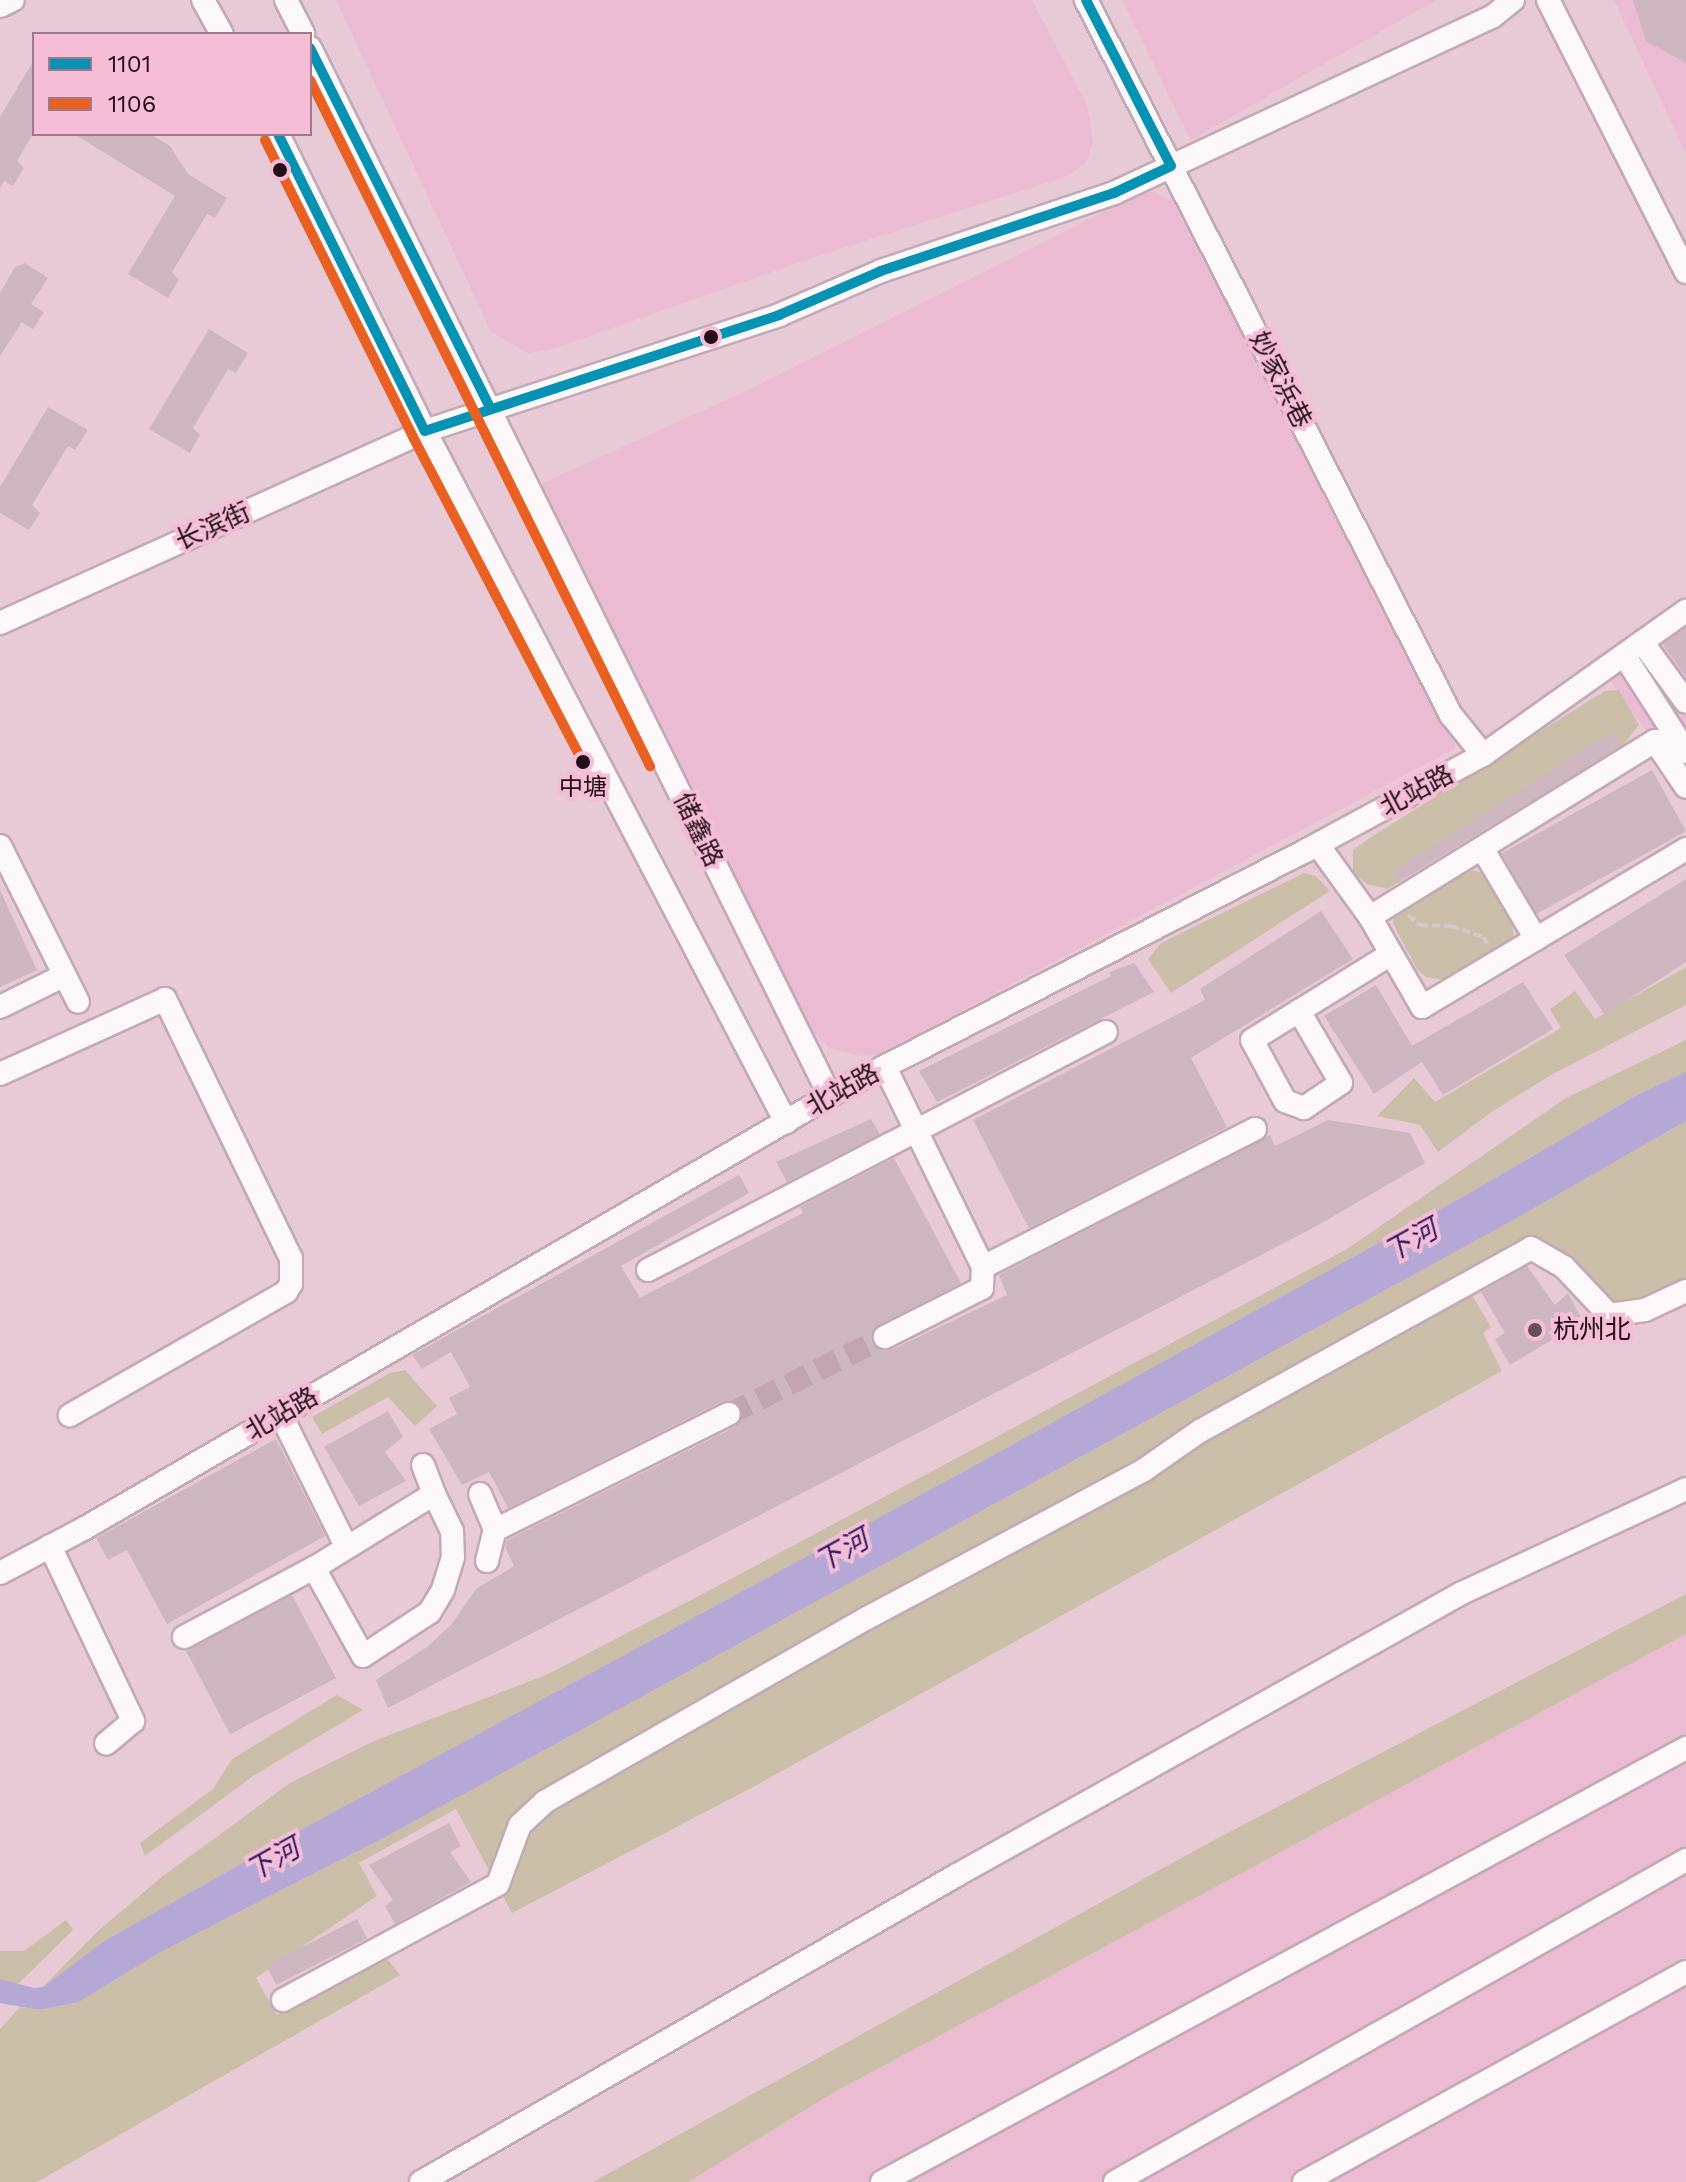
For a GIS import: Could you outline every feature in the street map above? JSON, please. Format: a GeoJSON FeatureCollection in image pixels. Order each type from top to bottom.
{"type":"FeatureCollection","features":[{"type":"Feature","properties":{"kind":"street"},"geometry":{"type":"LineString","coordinates":[[0,6],[13,0]]}},
{"type":"Feature","properties":{"kind":"street"},"geometry":{"type":"LineString","coordinates":[[203,0],[221,32]]}},
{"type":"Feature","properties":{"kind":"street"},"geometry":{"type":"LineString","coordinates":[[286,0],[302,32]]}},
{"type":"Feature","properties":{"kind":"street","name":"妙家浜巷"},"geometry":{"type":"LineString","coordinates":[[1086,0],[1451,715],[1483,755]]}},
{"type":"Feature","properties":{"kind":"street","name":"长滨街"},"geometry":{"type":"LineString","coordinates":[[0,623],[425,431],[779,315],[881,271],[1114,193],[1492,17],[1513,0]]}},
{"type":"Feature","properties":{"kind":"street"},"geometry":{"type":"LineString","coordinates":[[1548,0],[1686,272]]}},
{"type":"Feature","properties":{"kind":"street","name":"储鑫路"},"geometry":{"type":"LineString","coordinates":[[312,52],[830,1096]]}},
{"type":"Feature","properties":{"kind":"street"},"geometry":{"type":"LineString","coordinates":[[279,136],[425,431],[786,1122]]}},
{"type":"Feature","properties":{"kind":"street","name":"北站路"},"geometry":{"type":"LineString","coordinates":[[0,1573],[281,1415],[830,1096],[1318,845],[1483,755],[1686,611]]}},
{"type":"Feature","properties":{"kind":"street"},"geometry":{"type":"LineString","coordinates":[[1633,649],[1686,702]]}},
{"type":"Feature","properties":{"kind":"street"},"geometry":{"type":"LineString","coordinates":[[1633,649],[1686,752]]}},
{"type":"Feature","properties":{"kind":"street"},"geometry":{"type":"LineString","coordinates":[[1370,917],[1655,741],[1686,787]]}},
{"type":"Feature","properties":{"kind":"street"},"geometry":{"type":"LineString","coordinates":[[1318,845],[1370,917],[1422,1007],[1686,849]]}},
{"type":"Feature","properties":{"kind":"street"},"geometry":{"type":"LineString","coordinates":[[0,846],[9,887],[78,1002]]}},
{"type":"Feature","properties":{"kind":"street"},"geometry":{"type":"LineString","coordinates":[[1482,848],[1536,939]]}},
{"type":"Feature","properties":{"kind":"street"},"geometry":{"type":"LineString","coordinates":[[1299,1011],[1391,954]]}},
{"type":"Feature","properties":{"kind":"street"},"geometry":{"type":"LineString","coordinates":[[0,1007],[63,976]]}},
{"type":"Feature","properties":{"kind":"street"},"geometry":{"type":"LineString","coordinates":[[0,1074],[165,999],[291,1258],[291,1284],[286,1292],[70,1415]]}},
{"type":"Feature","properties":{"kind":"street"},"geometry":{"type":"LineString","coordinates":[[648,1270],[1106,1032]]}},
{"type":"Feature","properties":{"kind":"street"},"geometry":{"type":"LineString","coordinates":[[885,1067],[983,1267],[982,1288],[885,1337]]}},
{"type":"Feature","properties":{"kind":"street"},"geometry":{"type":"LineString","coordinates":[[983,1267],[1255,1129]]}},
{"type":"Feature","properties":{"kind":"street"},"geometry":{"type":"LineString","coordinates":[[283,2000],[498,1884],[520,1825],[546,1801],[867,1618],[1144,1470],[1200,1431],[1531,1248],[1564,1267],[1609,1315],[1645,1310],[1686,1291]]}},
{"type":"Feature","properties":{"kind":"street"},"geometry":{"type":"LineString","coordinates":[[495,1530],[729,1414]]}},
{"type":"Feature","properties":{"kind":"street"},"geometry":{"type":"LineString","coordinates":[[281,1415],[346,1546]]}},
{"type":"Feature","properties":{"kind":"street"},"geometry":{"type":"LineString","coordinates":[[314,1568],[363,1656],[430,1612],[443,1590],[453,1557],[452,1531],[423,1465]]}},
{"type":"Feature","properties":{"kind":"street"},"geometry":{"type":"LineString","coordinates":[[421,2182],[957,1875],[1462,1593],[1686,1489]]}},
{"type":"Feature","properties":{"kind":"street"},"geometry":{"type":"LineString","coordinates":[[184,1637],[314,1568],[434,1494]]}},
{"type":"Feature","properties":{"kind":"street"},"geometry":{"type":"LineString","coordinates":[[480,1494],[495,1530],[487,1561]]}},
{"type":"Feature","properties":{"kind":"street"},"geometry":{"type":"LineString","coordinates":[[50,1546],[133,1721],[106,1744]]}},
{"type":"Feature","properties":{"kind":"street"},"geometry":{"type":"LineString","coordinates":[[882,2182],[1686,1748]]}},
{"type":"Feature","properties":{"kind":"street"},"geometry":{"type":"LineString","coordinates":[[1115,2182],[1686,1860]]}},
{"type":"Feature","properties":{"kind":"street"},"geometry":{"type":"LineString","coordinates":[[1304,2182],[1686,1972]]}},
{"type":"Feature","properties":{"kind":"path"},"geometry":{"type":"LineString","coordinates":[[1393,903],[1420,925],[1451,926],[1483,937],[1501,960]]}},
{"type":"Feature","properties":{"kind":"shaded area"},"geometry":{"type":"Polygon","coordinates":[[[336,0],[1032,0],[1087,105],[1093,143],[1086,163],[1065,177],[812,258],[550,350],[528,353],[491,332],[336,0]]]}},
{"type":"Feature","properties":{"kind":"shaded area"},"geometry":{"type":"Polygon","coordinates":[[[1122,0],[1436,0],[1191,140],[1122,0]]]}},
{"type":"Feature","properties":{"kind":"shaded area"},"geometry":{"type":"Polygon","coordinates":[[[1614,0],[1686,0],[1686,154],[1614,0]]]}},
{"type":"Feature","properties":{"kind":"shaded area"},"geometry":{"type":"Polygon","coordinates":[[[1145,191],[1156,192],[1173,202],[1456,748],[878,1055],[860,1056],[829,1048],[798,1017],[527,524],[543,483],[746,391],[1145,191]]]}},
{"type":"Feature","properties":{"kind":"shaded area"},"geometry":{"type":"Polygon","coordinates":[[[1686,614],[1686,787],[1603,670],[1686,614]]]}},
{"type":"Feature","properties":{"kind":"shaded area"},"geometry":{"type":"Polygon","coordinates":[[[1619,690],[1639,725],[1623,745],[1387,889],[1367,884],[1353,873],[1353,850],[1371,837],[1605,691],[1619,690]]]}},
{"type":"Feature","properties":{"kind":"shaded area"},"geometry":{"type":"Polygon","coordinates":[[[1472,870],[1483,873],[1513,924],[1513,938],[1446,980],[1426,977],[1417,969],[1393,924],[1395,913],[1472,870]]]}},
{"type":"Feature","properties":{"kind":"shaded area"},"geometry":{"type":"Polygon","coordinates":[[[1304,873],[1316,876],[1330,891],[1171,993],[1148,959],[1161,943],[1304,873]]]}},
{"type":"Feature","properties":{"kind":"shaded area"},"geometry":{"type":"Polygon","coordinates":[[[1686,967],[1686,1005],[1551,1075],[1493,1111],[1438,1152],[1420,1125],[1377,1116],[1414,1078],[1435,1102],[1561,1028],[1550,1009],[1575,991],[1595,1019],[1686,967]]]}},
{"type":"Feature","properties":{"kind":"shaded area"},"geometry":{"type":"Polygon","coordinates":[[[1686,1040],[1686,1072],[1639,1094],[1466,1195],[43,1987],[99,1930],[163,1876],[290,1783],[374,1741],[546,1675],[714,1588],[1347,1249],[1566,1098],[1686,1040]]]}},
{"type":"Feature","properties":{"kind":"shaded area"},"geometry":{"type":"Polygon","coordinates":[[[1686,1121],[1686,1284],[1653,1299],[1618,1304],[1599,1320],[1572,1286],[1529,1259],[1470,1292],[1491,1327],[1483,1333],[1502,1371],[755,1786],[512,1913],[456,1809],[359,1863],[377,1896],[256,1978],[277,2015],[385,1956],[400,1975],[37,2182],[0,2182],[0,2029],[20,2007],[39,2010],[79,2002],[159,1953],[391,1834],[1510,1222],[1686,1121]]]}},
{"type":"Feature","properties":{"kind":"shaded area"},"geometry":{"type":"Polygon","coordinates":[[[405,1370],[437,1406],[415,1426],[388,1397],[322,1434],[312,1417],[390,1373],[405,1370]]]}},
{"type":"Feature","properties":{"kind":"shaded area"},"geometry":{"type":"Polygon","coordinates":[[[1686,1594],[1686,1634],[831,2094],[688,2182],[593,2182],[1216,1839],[1686,1594]]]}},
{"type":"Feature","properties":{"kind":"shaded area"},"geometry":{"type":"Polygon","coordinates":[[[1686,1634],[1686,2182],[688,2182],[831,2094],[1686,1634]]]}},
{"type":"Feature","properties":{"kind":"shaded area"},"geometry":{"type":"Polygon","coordinates":[[[337,1695],[363,1710],[253,1776],[145,1856],[140,1843],[213,1789],[232,1759],[337,1695]]]}},
{"type":"Feature","properties":{"kind":"shaded area"},"geometry":{"type":"Polygon","coordinates":[[[66,1920],[73,1930],[18,1984],[0,1979],[0,1951],[24,1951],[66,1920]]]}},
{"type":"Feature","properties":{"kind":"water","name":"下河"},"geometry":{"type":"Polygon","coordinates":[[[1686,1072],[1686,1121],[1510,1222],[391,1834],[159,1953],[79,2002],[39,2010],[0,2003],[0,1979],[34,1988],[43,1987],[103,1942],[301,1830],[954,1477],[1466,1195],[1639,1094],[1686,1072]]]}},
{"type":"Feature","properties":{"kind":"building"},"geometry":{"type":"Polygon","coordinates":[[[1633,0],[1686,0],[1686,63],[1646,41],[1633,0]]]}},
{"type":"Feature","properties":{"kind":"building"},"geometry":{"type":"Polygon","coordinates":[[[32,63],[32,135],[17,161],[24,168],[13,186],[4,181],[0,188],[0,117],[32,63]]]}},
{"type":"Feature","properties":{"kind":"building"},"geometry":{"type":"Polygon","coordinates":[[[77,136],[153,136],[170,146],[188,174],[227,198],[215,218],[207,214],[172,272],[179,280],[168,298],[128,274],[175,196],[77,136]]]}},
{"type":"Feature","properties":{"kind":"building"},"geometry":{"type":"Polygon","coordinates":[[[25,263],[48,278],[31,304],[44,312],[33,329],[22,322],[0,356],[0,293],[15,267],[25,263]]]}},
{"type":"Feature","properties":{"kind":"building"},"geometry":{"type":"Polygon","coordinates":[[[209,329],[248,353],[236,373],[228,369],[193,428],[200,435],[190,453],[149,429],[209,329]]]}},
{"type":"Feature","properties":{"kind":"building"},"geometry":{"type":"Polygon","coordinates":[[[48,407],[88,430],[75,450],[68,446],[32,505],[40,513],[29,530],[0,513],[0,487],[48,407]]]}},
{"type":"Feature","properties":{"kind":"building"},"geometry":{"type":"Polygon","coordinates":[[[1686,628],[1686,677],[1663,644],[1686,628]]]}},
{"type":"Feature","properties":{"kind":"building"},"geometry":{"type":"Polygon","coordinates":[[[1611,732],[1623,745],[1399,882],[1393,871],[1611,732]]]}},
{"type":"Feature","properties":{"kind":"building"},"geometry":{"type":"Polygon","coordinates":[[[1652,770],[1686,831],[1536,915],[1502,853],[1652,770]]]}},
{"type":"Feature","properties":{"kind":"building"},"geometry":{"type":"Polygon","coordinates":[[[1686,879],[1686,962],[1605,1015],[1564,955],[1686,879]]]}},
{"type":"Feature","properties":{"kind":"building"},"geometry":{"type":"Polygon","coordinates":[[[0,890],[37,970],[0,987],[0,890]]]}},
{"type":"Feature","properties":{"kind":"building"},"geometry":{"type":"Polygon","coordinates":[[[1321,911],[1353,959],[1191,1058],[1227,1127],[1029,1228],[973,1120],[1205,1000],[1200,989],[1321,911]]]}},
{"type":"Feature","properties":{"kind":"building"},"geometry":{"type":"Polygon","coordinates":[[[1134,963],[1154,992],[937,1102],[919,1071],[1111,976],[1109,972],[1134,963]]]}},
{"type":"Feature","properties":{"kind":"building"},"geometry":{"type":"Polygon","coordinates":[[[1523,982],[1553,1029],[1443,1095],[1422,1062],[1374,1094],[1324,1016],[1376,985],[1412,1046],[1523,982]]]}},
{"type":"Feature","properties":{"kind":"building"},"geometry":{"type":"Polygon","coordinates":[[[871,1119],[880,1134],[787,1182],[776,1162],[871,1119]]]}},
{"type":"Feature","properties":{"kind":"building"},"geometry":{"type":"Polygon","coordinates":[[[1328,1120],[1410,1133],[1425,1163],[1313,1228],[388,1708],[376,1680],[427,1647],[451,1625],[476,1589],[514,1566],[505,1547],[507,1540],[735,1427],[743,1416],[737,1403],[723,1401],[508,1508],[489,1472],[462,1485],[429,1429],[457,1414],[449,1398],[470,1387],[451,1352],[422,1369],[412,1355],[739,1175],[749,1193],[621,1266],[640,1298],[803,1213],[800,1207],[894,1158],[961,1283],[874,1329],[873,1344],[883,1351],[891,1350],[1007,1295],[999,1275],[1270,1135],[1275,1146],[1328,1120]]]}},
{"type":"Feature","properties":{"kind":"building"},"geometry":{"type":"Polygon","coordinates":[[[1527,1266],[1555,1305],[1568,1293],[1583,1321],[1510,1365],[1495,1339],[1505,1333],[1481,1292],[1527,1266]]]}},
{"type":"Feature","properties":{"kind":"building"},"geometry":{"type":"Polygon","coordinates":[[[388,1411],[403,1437],[385,1452],[406,1481],[359,1506],[324,1447],[388,1411]]]}},
{"type":"Feature","properties":{"kind":"building"},"geometry":{"type":"Polygon","coordinates":[[[276,1439],[325,1536],[167,1624],[127,1550],[108,1560],[96,1538],[276,1439]]]}},
{"type":"Feature","properties":{"kind":"building"},"geometry":{"type":"Polygon","coordinates":[[[292,1595],[336,1678],[230,1734],[186,1651],[292,1595]]]}},
{"type":"Feature","properties":{"kind":"building"},"geometry":{"type":"Polygon","coordinates":[[[449,1823],[461,1846],[450,1852],[471,1882],[395,1924],[385,1906],[393,1900],[369,1865],[449,1823]]]}},
{"type":"Feature","properties":{"kind":"building"},"geometry":{"type":"Polygon","coordinates":[[[357,1919],[367,1939],[276,1985],[266,1965],[357,1919]]]}},
{"type":"Feature","properties":{"kind":"tunnel"},"geometry":{"type":"LineString","coordinates":[[729,1414],[885,1337]]}},
{"type":"Feature","properties":{"kind":"transit line","name":"1101"},"geometry":{"type":"LineString","coordinates":[[1086,0],[1171,166]]}},
{"type":"Feature","properties":{"kind":"transit line","name":"1101"},"geometry":{"type":"LineString","coordinates":[[312,52],[490,408]]}},
{"type":"Feature","properties":{"kind":"transit line","name":"1106"},"geometry":{"type":"LineString","coordinates":[[312,84],[650,766]]}},
{"type":"Feature","properties":{"kind":"transit line","name":"1101"},"geometry":{"type":"LineString","coordinates":[[279,136],[425,431],[779,315],[881,271],[1114,193],[1171,166]]}},
{"type":"Feature","properties":{"kind":"transit line","name":"1106"},"geometry":{"type":"LineString","coordinates":[[265,140],[413,437],[583,762]]}},
{"type":"Feature","properties":{"kind":"place","name":"中塘"},"geometry":{"type":"Point","coordinates":[583,762]}},
{"type":"Feature","properties":{"kind":"place","name":"杭州北"},"geometry":{"type":"Point","coordinates":[1535,1330]}}]}
